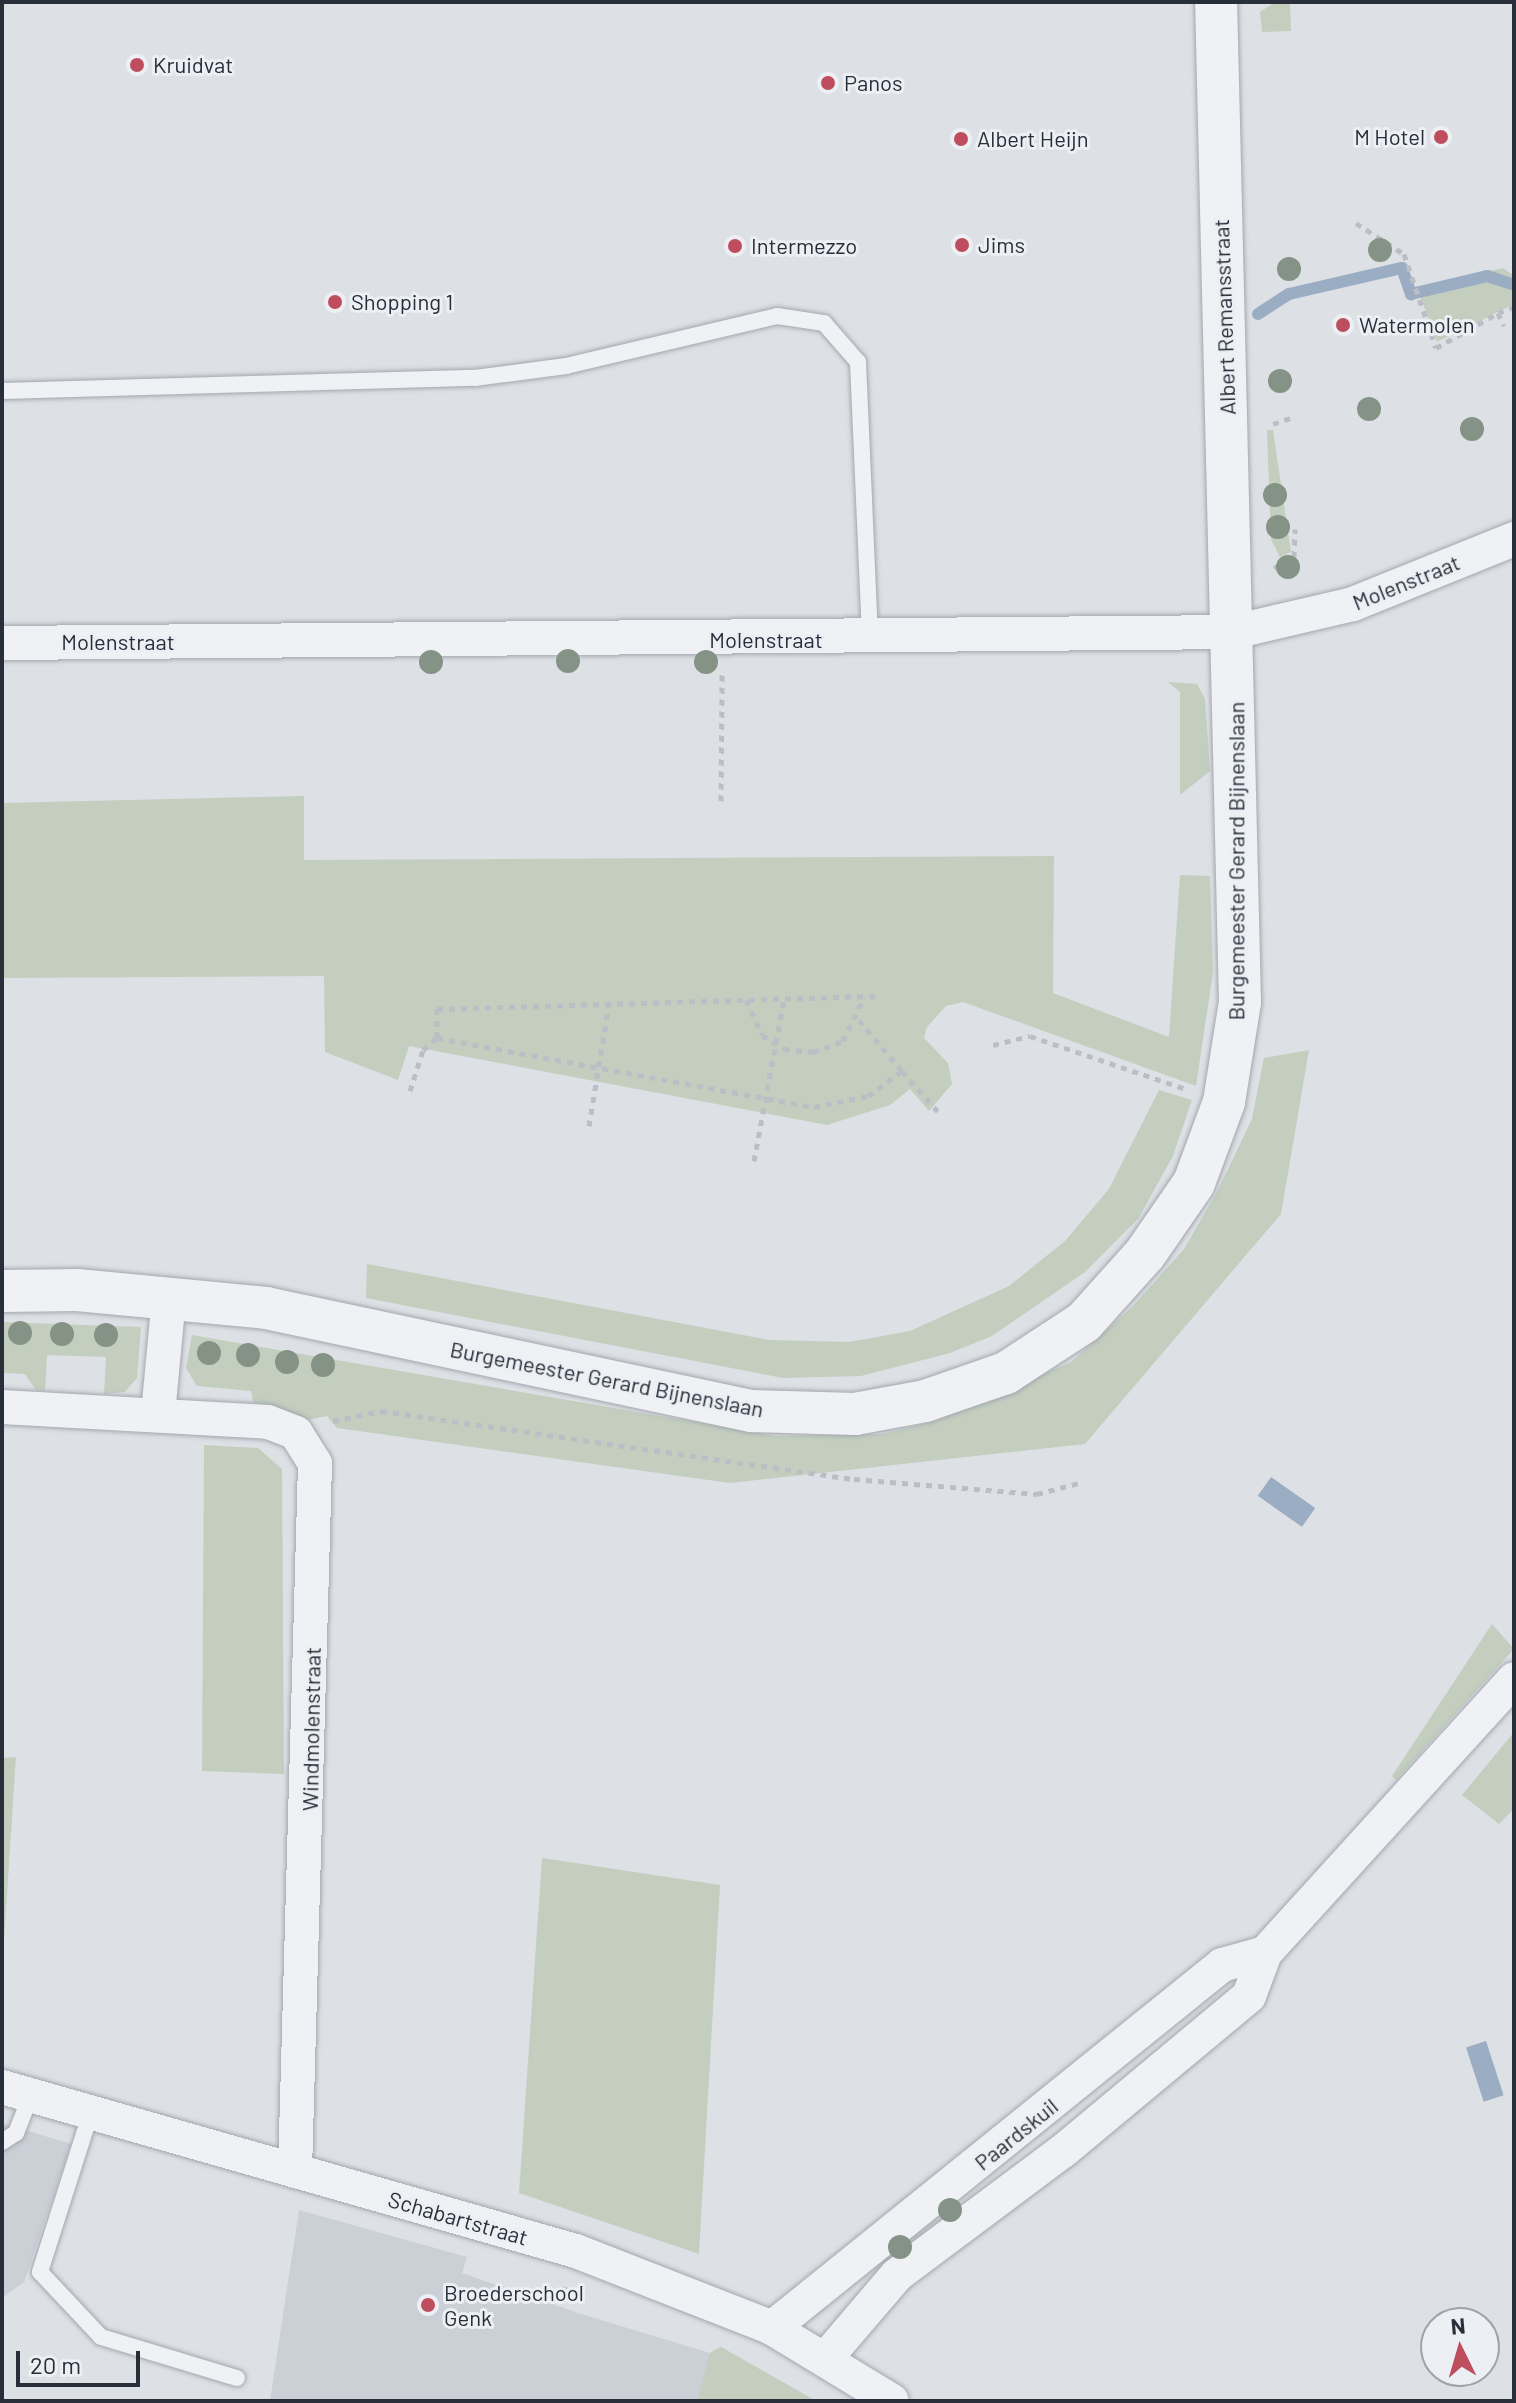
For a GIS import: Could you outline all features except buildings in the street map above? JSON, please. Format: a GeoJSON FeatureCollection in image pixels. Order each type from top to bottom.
{"type":"FeatureCollection","features":[{"type":"Feature","properties":{"kind":"street","name":"Albert Remansstraat"},"geometry":{"type":"LineString","coordinates":[[1216,2],[1233,632]]}},
{"type":"Feature","properties":{"kind":"street","name":"Molenstraat"},"geometry":{"type":"LineString","coordinates":[[2,643],[870,640],[1233,632],[1353,604],[1512,545]]}},
{"type":"Feature","properties":{"kind":"street","name":"Burgemeester Gerard Bijnenslaan"},"geometry":{"type":"LineString","coordinates":[[2,1291],[169,1297],[294,1313],[752,1411],[855,1414],[925,1401],[1006,1373],[1084,1322],[1145,1254],[1194,1183],[1214,1136],[1240,1002],[1233,632]]}},
{"type":"Feature","properties":{"kind":"street"},"geometry":{"type":"LineString","coordinates":[[158,1414],[169,1297]]}},
{"type":"Feature","properties":{"kind":"street"},"geometry":{"type":"LineString","coordinates":[[2,1407],[268,1422],[300,1439]]}},
{"type":"Feature","properties":{"kind":"street","name":"Windmolenstraat"},"geometry":{"type":"LineString","coordinates":[[295,2171],[315,1531],[315,1464],[300,1439]]}},
{"type":"Feature","properties":{"kind":"street","name":"Paardskuil"},"geometry":{"type":"LineString","coordinates":[[826,2358],[897,2275],[1063,2151],[1249,1996],[1265,1953],[1514,1679]]}},
{"type":"Feature","properties":{"kind":"street","name":"Paardskuil"},"geometry":{"type":"LineString","coordinates":[[772,2328],[1222,1965],[1265,1953]]}},
{"type":"Feature","properties":{"kind":"street","name":"Schabartstraat"},"geometry":{"type":"LineString","coordinates":[[16,2091],[576,2251],[772,2328],[826,2358],[892,2401]]}},
{"type":"Feature","properties":{"kind":"lane"},"geometry":{"type":"LineString","coordinates":[[2,391],[475,378],[566,366],[777,316],[824,323],[858,362],[870,640]]}},
{"type":"Feature","properties":{"kind":"lane"},"geometry":{"type":"LineString","coordinates":[[2,2142],[16,2133],[16,2091]]}},
{"type":"Feature","properties":{"kind":"lane"},"geometry":{"type":"LineString","coordinates":[[91,2112],[40,2272],[101,2337],[237,2378]]}},
{"type":"Feature","properties":{"kind":"path"},"geometry":{"type":"LineString","coordinates":[[1356,223],[1406,263],[1416,305],[1436,348],[1514,307]]}},
{"type":"Feature","properties":{"kind":"path"},"geometry":{"type":"LineString","coordinates":[[1498,313],[1504,326]]}},
{"type":"Feature","properties":{"kind":"path"},"geometry":{"type":"LineString","coordinates":[[1273,424],[1296,416]]}},
{"type":"Feature","properties":{"kind":"path"},"geometry":{"type":"LineString","coordinates":[[1274,568],[1294,557],[1295,529]]}},
{"type":"Feature","properties":{"kind":"path"},"geometry":{"type":"LineString","coordinates":[[721,801],[722,682]]}},
{"type":"Feature","properties":{"kind":"path"},"geometry":{"type":"LineString","coordinates":[[410,1091],[423,1050],[437,1038],[437,1009],[877,996]]}},
{"type":"Feature","properties":{"kind":"path"},"geometry":{"type":"LineString","coordinates":[[746,1000],[750,1016],[776,1044],[813,1052],[843,1041],[859,1020],[864,997]]}},
{"type":"Feature","properties":{"kind":"path"},"geometry":{"type":"LineString","coordinates":[[754,1161],[784,999]]}},
{"type":"Feature","properties":{"kind":"path"},"geometry":{"type":"LineString","coordinates":[[589,1126],[609,1004]]}},
{"type":"Feature","properties":{"kind":"path"},"geometry":{"type":"LineString","coordinates":[[859,1020],[940,1114]]}},
{"type":"Feature","properties":{"kind":"path"},"geometry":{"type":"LineString","coordinates":[[993,1045],[1030,1036],[1195,1093]]}},
{"type":"Feature","properties":{"kind":"path"},"geometry":{"type":"LineString","coordinates":[[437,1038],[814,1107],[848,1104],[902,1071]]}},
{"type":"Feature","properties":{"kind":"path"},"geometry":{"type":"LineString","coordinates":[[300,1439],[343,1415],[381,1411],[854,1479],[1037,1494],[1079,1483]]}},
{"type":"Feature","properties":{"kind":"shaded area"},"geometry":{"type":"Polygon","coordinates":[[[2,2123],[71,2144],[24,2282],[2,2298],[2,2123]]]}},
{"type":"Feature","properties":{"kind":"shaded area","name":"Broederschool Genk"},"geometry":{"type":"Polygon","coordinates":[[[299,2210],[467,2257],[462,2273],[578,2313],[710,2353],[721,2347],[816,2401],[270,2401],[299,2210]]]}},
{"type":"Feature","properties":{"kind":"green space"},"geometry":{"type":"Polygon","coordinates":[[[1275,2],[1290,2],[1291,31],[1262,32],[1260,12],[1275,2]]]}},
{"type":"Feature","properties":{"kind":"green space"},"geometry":{"type":"Polygon","coordinates":[[[1503,268],[1514,276],[1514,304],[1437,342],[1417,287],[1503,268]]]}},
{"type":"Feature","properties":{"kind":"green space"},"geometry":{"type":"Polygon","coordinates":[[[1267,430],[1273,430],[1291,552],[1280,557],[1271,539],[1267,430]]]}},
{"type":"Feature","properties":{"kind":"green space"},"geometry":{"type":"Polygon","coordinates":[[[1168,682],[1197,684],[1205,699],[1210,771],[1180,795],[1180,692],[1168,682]]]}},
{"type":"Feature","properties":{"kind":"green space"},"geometry":{"type":"Polygon","coordinates":[[[304,796],[304,860],[1054,856],[1053,993],[1169,1037],[1180,875],[1210,876],[1213,972],[1196,1086],[963,1002],[946,1006],[927,1027],[924,1038],[948,1063],[952,1084],[929,1111],[910,1089],[890,1105],[827,1125],[409,1046],[398,1080],[325,1052],[324,976],[2,978],[2,803],[304,796]]]}},
{"type":"Feature","properties":{"kind":"green space"},"geometry":{"type":"Polygon","coordinates":[[[1309,1050],[1281,1214],[1085,1444],[730,1483],[337,1428],[327,1416],[307,1420],[253,1402],[251,1391],[197,1386],[186,1368],[192,1335],[775,1436],[883,1434],[935,1421],[1071,1362],[1132,1307],[1184,1249],[1217,1192],[1252,1119],[1264,1058],[1309,1050]]]}},
{"type":"Feature","properties":{"kind":"green space"},"geometry":{"type":"Polygon","coordinates":[[[1159,1090],[1192,1100],[1173,1156],[1138,1219],[1085,1272],[992,1336],[950,1353],[861,1376],[783,1378],[366,1298],[367,1264],[769,1340],[849,1342],[910,1331],[1009,1286],[1065,1241],[1109,1189],[1159,1090]]]}},
{"type":"Feature","properties":{"kind":"green space"},"geometry":{"type":"Polygon","coordinates":[[[2,1322],[141,1327],[137,1378],[125,1392],[104,1394],[106,1357],[47,1355],[45,1390],[36,1390],[25,1374],[2,1373],[2,1322]]]}},
{"type":"Feature","properties":{"kind":"green space"},"geometry":{"type":"Polygon","coordinates":[[[204,1445],[258,1448],[282,1469],[284,1774],[202,1771],[204,1445]]]}},
{"type":"Feature","properties":{"kind":"green space"},"geometry":{"type":"Polygon","coordinates":[[[1492,1624],[1514,1649],[1396,1780],[1392,1776],[1492,1624]]]}},
{"type":"Feature","properties":{"kind":"green space"},"geometry":{"type":"Polygon","coordinates":[[[1514,1732],[1514,1809],[1499,1824],[1462,1795],[1514,1732]]]}},
{"type":"Feature","properties":{"kind":"green space"},"geometry":{"type":"Polygon","coordinates":[[[16,1757],[2,1971],[2,1758],[16,1757]]]}},
{"type":"Feature","properties":{"kind":"green space"},"geometry":{"type":"Polygon","coordinates":[[[542,1858],[720,1885],[699,2254],[519,2193],[542,1858]]]}},
{"type":"Feature","properties":{"kind":"green space"},"geometry":{"type":"Polygon","coordinates":[[[721,2347],[816,2401],[697,2401],[710,2353],[721,2347]]]}},
{"type":"Feature","properties":{"kind":"water"},"geometry":{"type":"Polygon","coordinates":[[[1271,1477],[1315,1508],[1302,1527],[1258,1496],[1271,1477]]]}},
{"type":"Feature","properties":{"kind":"water"},"geometry":{"type":"Polygon","coordinates":[[[1486,2041],[1504,2095],[1484,2102],[1466,2047],[1486,2041]]]}},
{"type":"Feature","properties":{"kind":"waterway"},"geometry":{"type":"LineString","coordinates":[[1258,314],[1289,294],[1402,268],[1411,294],[1487,276],[1514,285]]}},
{"type":"Feature","properties":{"kind":"place","name":"Kruidvat"},"geometry":{"type":"Point","coordinates":[137,65]}},
{"type":"Feature","properties":{"kind":"place","name":"Panos"},"geometry":{"type":"Point","coordinates":[828,83]}},
{"type":"Feature","properties":{"kind":"place","name":"M Hotel"},"geometry":{"type":"Point","coordinates":[1441,137]}},
{"type":"Feature","properties":{"kind":"place","name":"Albert Heijn"},"geometry":{"type":"Point","coordinates":[961,139]}},
{"type":"Feature","properties":{"kind":"place","name":"Jims"},"geometry":{"type":"Point","coordinates":[962,245]}},
{"type":"Feature","properties":{"kind":"place","name":"Intermezzo"},"geometry":{"type":"Point","coordinates":[735,246]}},
{"type":"Feature","properties":{"kind":"place","name":"Shopping 1"},"geometry":{"type":"Point","coordinates":[335,302]}},
{"type":"Feature","properties":{"kind":"place","name":"Watermolen"},"geometry":{"type":"Point","coordinates":[1343,325]}},
{"type":"Feature","properties":{"kind":"place","name":"Broederschool Genk"},"geometry":{"type":"Point","coordinates":[428,2305]}}]}
